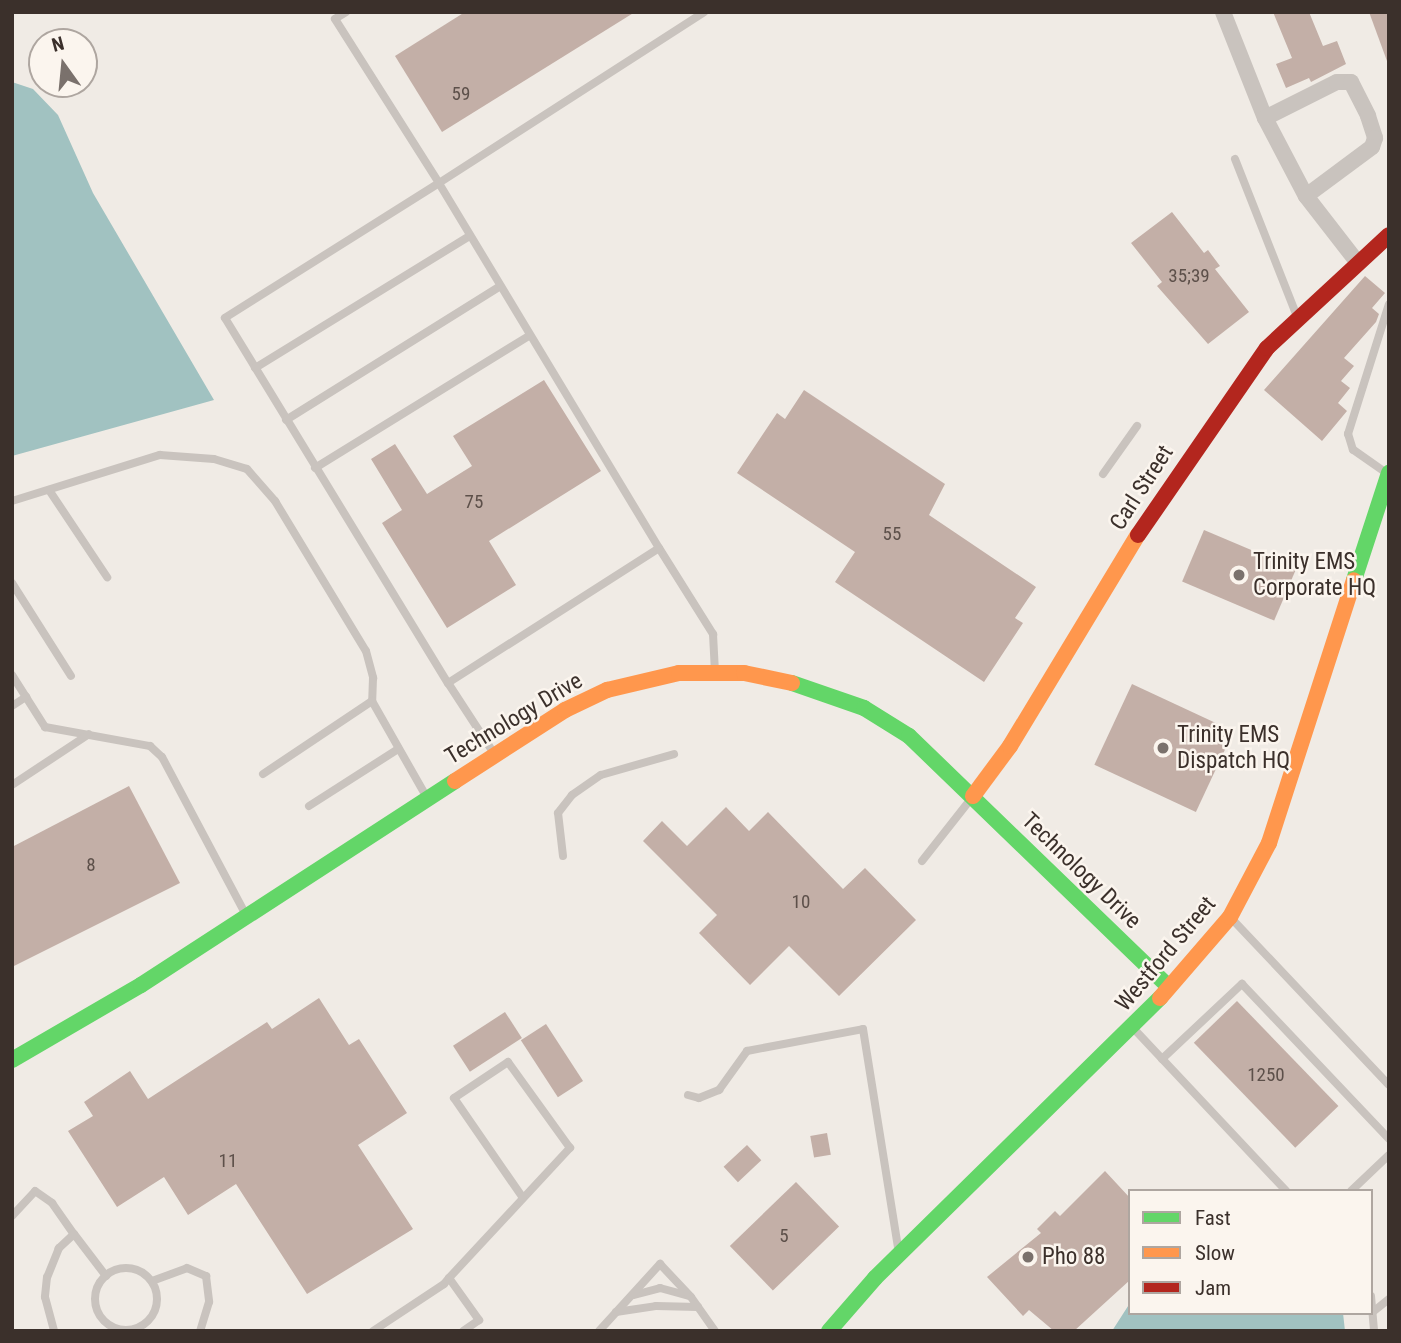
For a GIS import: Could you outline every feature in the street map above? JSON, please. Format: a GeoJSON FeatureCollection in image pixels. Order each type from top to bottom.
{"type":"FeatureCollection","features":[{"type":"Feature","properties":{"kind":"street"},"geometry":{"type":"LineString","coordinates":[[1223,12],[1265,118],[1306,196],[1357,263]]}},
{"type":"Feature","properties":{"kind":"street"},"geometry":{"type":"LineString","coordinates":[[1265,118],[1337,82],[1351,82],[1371,127],[1372,147],[1306,196]]}},
{"type":"Feature","properties":{"kind":"street","name":"Carl Street"},"geometry":{"type":"LineString","coordinates":[[973,796],[1010,746],[1170,483],[1267,348],[1389,235]]}},
{"type":"Feature","properties":{"kind":"street","name":"Westford Street"},"geometry":{"type":"LineString","coordinates":[[833,1329],[899,1255],[1133,1029],[1230,917],[1269,844],[1389,474]]}},
{"type":"Feature","properties":{"kind":"street","name":"Technology Drive"},"geometry":{"type":"LineString","coordinates":[[12,1060],[246,915],[565,710],[607,691],[650,677],[715,671],[774,677],[864,708],[909,736],[1169,987]]}},
{"type":"Feature","properties":{"kind":"lane"},"geometry":{"type":"LineString","coordinates":[[346,12],[335,19],[439,183],[468,236],[713,634],[715,671]]}},
{"type":"Feature","properties":{"kind":"lane"},"geometry":{"type":"LineString","coordinates":[[495,755],[315,468],[225,318],[704,12]]}},
{"type":"Feature","properties":{"kind":"lane"},"geometry":{"type":"LineString","coordinates":[[1235,159],[1298,318]]}},
{"type":"Feature","properties":{"kind":"lane"},"geometry":{"type":"LineString","coordinates":[[255,368],[468,236]]}},
{"type":"Feature","properties":{"kind":"lane"},"geometry":{"type":"LineString","coordinates":[[286,420],[499,287]]}},
{"type":"Feature","properties":{"kind":"lane"},"geometry":{"type":"LineString","coordinates":[[1389,304],[1349,434],[1353,450],[1389,474]]}},
{"type":"Feature","properties":{"kind":"lane"},"geometry":{"type":"LineString","coordinates":[[315,468],[529,336]]}},
{"type":"Feature","properties":{"kind":"lane"},"geometry":{"type":"LineString","coordinates":[[1103,474],[1137,426]]}},
{"type":"Feature","properties":{"kind":"lane"},"geometry":{"type":"LineString","coordinates":[[12,501],[160,456],[214,459],[247,469],[275,501],[366,651],[373,678],[372,701],[427,798]]}},
{"type":"Feature","properties":{"kind":"lane"},"geometry":{"type":"LineString","coordinates":[[49,490],[107,577]]}},
{"type":"Feature","properties":{"kind":"lane"},"geometry":{"type":"LineString","coordinates":[[448,683],[659,548]]}},
{"type":"Feature","properties":{"kind":"lane"},"geometry":{"type":"LineString","coordinates":[[12,583],[71,676]]}},
{"type":"Feature","properties":{"kind":"lane"},"geometry":{"type":"LineString","coordinates":[[12,676],[45,727],[150,746],[162,757],[246,915]]}},
{"type":"Feature","properties":{"kind":"lane"},"geometry":{"type":"LineString","coordinates":[[12,706],[26,697]]}},
{"type":"Feature","properties":{"kind":"lane"},"geometry":{"type":"LineString","coordinates":[[263,774],[372,701]]}},
{"type":"Feature","properties":{"kind":"lane"},"geometry":{"type":"LineString","coordinates":[[12,785],[89,734]]}},
{"type":"Feature","properties":{"kind":"lane"},"geometry":{"type":"LineString","coordinates":[[309,806],[398,750]]}},
{"type":"Feature","properties":{"kind":"lane"},"geometry":{"type":"LineString","coordinates":[[563,856],[558,813],[572,795],[601,775],[674,754]]}},
{"type":"Feature","properties":{"kind":"lane"},"geometry":{"type":"LineString","coordinates":[[922,861],[973,796]]}},
{"type":"Feature","properties":{"kind":"lane"},"geometry":{"type":"LineString","coordinates":[[1230,917],[1389,1085]]}},
{"type":"Feature","properties":{"kind":"lane"},"geometry":{"type":"LineString","coordinates":[[1162,1059],[1242,984],[1389,1139]]}},
{"type":"Feature","properties":{"kind":"lane"},"geometry":{"type":"LineString","coordinates":[[688,1095],[699,1098],[719,1090],[747,1051],[863,1029],[899,1255]]}},
{"type":"Feature","properties":{"kind":"lane"},"geometry":{"type":"LineString","coordinates":[[1133,1029],[1284,1189]]}},
{"type":"Feature","properties":{"kind":"lane"},"geometry":{"type":"LineString","coordinates":[[373,1331],[449,1278],[570,1148],[508,1062],[454,1098],[523,1198]]}},
{"type":"Feature","properties":{"kind":"lane"},"geometry":{"type":"LineString","coordinates":[[1353,1189],[1389,1155]]}},
{"type":"Feature","properties":{"kind":"lane"},"geometry":{"type":"LineString","coordinates":[[12,1216],[35,1191],[52,1203],[106,1276]]}},
{"type":"Feature","properties":{"kind":"lane"},"geometry":{"type":"LineString","coordinates":[[54,1331],[44,1297],[47,1277],[60,1248],[74,1234]]}},
{"type":"Feature","properties":{"kind":"lane"},"geometry":{"type":"LineString","coordinates":[[599,1331],[660,1264],[691,1297],[715,1331]]}},
{"type":"Feature","properties":{"kind":"lane"},"geometry":{"type":"LineString","coordinates":[[130,1268],[152,1281],[157,1293],[155,1312],[141,1326],[127,1330],[113,1327],[99,1314],[95,1295],[106,1276],[130,1268]]}},
{"type":"Feature","properties":{"kind":"lane"},"geometry":{"type":"LineString","coordinates":[[152,1281],[187,1268],[206,1276],[209,1303],[200,1331]]}},
{"type":"Feature","properties":{"kind":"lane"},"geometry":{"type":"LineString","coordinates":[[449,1278],[479,1320],[463,1331]]}},
{"type":"Feature","properties":{"kind":"lane"},"geometry":{"type":"LineString","coordinates":[[630,1297],[660,1288],[691,1297]]}},
{"type":"Feature","properties":{"kind":"lane"},"geometry":{"type":"LineString","coordinates":[[1374,1311],[1389,1299]]}},
{"type":"Feature","properties":{"kind":"lane"},"geometry":{"type":"LineString","coordinates":[[616,1312],[667,1305],[698,1307]]}},
{"type":"Feature","properties":{"kind":"lane"},"geometry":{"type":"LineString","coordinates":[[1373,1306],[1374,1331]]}},
{"type":"Feature","properties":{"kind":"water"},"geometry":{"type":"Polygon","coordinates":[[[12,82],[28,87],[28,98],[42,98],[58,115],[93,193],[214,400],[12,456],[12,82]]]}},
{"type":"Feature","properties":{"kind":"water"},"geometry":{"type":"Polygon","coordinates":[[[1128,1306],[1128,1315],[1343,1315],[1345,1331],[1112,1331],[1128,1306]]]}},
{"type":"Feature","properties":{"kind":"building"},"geometry":{"type":"Polygon","coordinates":[[[465,12],[635,12],[442,132],[395,56],[465,12]]]}},
{"type":"Feature","properties":{"kind":"building"},"geometry":{"type":"Polygon","coordinates":[[[1273,12],[1309,12],[1323,46],[1337,41],[1346,64],[1311,82],[1309,78],[1286,88],[1276,64],[1292,58],[1273,12]]]}},
{"type":"Feature","properties":{"kind":"building"},"geometry":{"type":"Polygon","coordinates":[[[1369,12],[1389,12],[1389,61],[1387,61],[1369,12]]]}},
{"type":"Feature","properties":{"kind":"building"},"geometry":{"type":"Polygon","coordinates":[[[1172,212],[1204,253],[1208,250],[1220,266],[1215,269],[1249,312],[1208,344],[1157,286],[1162,282],[1131,243],[1172,212]]]}},
{"type":"Feature","properties":{"kind":"building"},"geometry":{"type":"Polygon","coordinates":[[[1365,276],[1385,293],[1372,308],[1379,314],[1376,322],[1344,358],[1354,366],[1341,381],[1350,388],[1338,403],[1347,411],[1322,441],[1264,390],[1365,276]]]}},
{"type":"Feature","properties":{"kind":"building"},"geometry":{"type":"Polygon","coordinates":[[[544,380],[601,471],[489,541],[516,585],[447,628],[382,523],[402,510],[371,459],[395,444],[427,494],[472,466],[453,436],[544,380]]]}},
{"type":"Feature","properties":{"kind":"building"},"geometry":{"type":"Polygon","coordinates":[[[804,390],[945,484],[929,515],[1036,587],[1015,618],[1023,623],[984,682],[835,582],[855,552],[737,473],[777,413],[785,419],[804,390]]]}},
{"type":"Feature","properties":{"kind":"building","name":"Trinity EMS Corporate HQ"},"geometry":{"type":"Polygon","coordinates":[[[1204,530],[1296,569],[1274,621],[1182,582],[1204,530]]]}},
{"type":"Feature","properties":{"kind":"building","name":"Trinity EMS Dispatch HQ"},"geometry":{"type":"Polygon","coordinates":[[[1132,684],[1234,731],[1196,812],[1094,765],[1132,684]]]}},
{"type":"Feature","properties":{"kind":"building"},"geometry":{"type":"Polygon","coordinates":[[[129,786],[180,883],[12,967],[12,847],[129,786]]]}},
{"type":"Feature","properties":{"kind":"building"},"geometry":{"type":"Polygon","coordinates":[[[726,807],[749,831],[768,812],[843,889],[865,868],[916,920],[839,996],[789,946],[750,985],[699,933],[717,915],[643,841],[662,821],[687,846],[726,807]]]}},
{"type":"Feature","properties":{"kind":"building"},"geometry":{"type":"Polygon","coordinates":[[[319,998],[349,1045],[359,1039],[407,1113],[358,1145],[413,1229],[307,1294],[236,1184],[188,1215],[164,1177],[117,1207],[68,1131],[93,1116],[84,1102],[130,1071],[148,1099],[267,1022],[272,1029],[319,998]]]}},
{"type":"Feature","properties":{"kind":"building"},"geometry":{"type":"Polygon","coordinates":[[[1237,1001],[1338,1106],[1295,1148],[1194,1043],[1237,1001]]]}},
{"type":"Feature","properties":{"kind":"building"},"geometry":{"type":"Polygon","coordinates":[[[505,1012],[522,1038],[470,1072],[453,1046],[505,1012]]]}},
{"type":"Feature","properties":{"kind":"building"},"geometry":{"type":"Polygon","coordinates":[[[546,1024],[583,1081],[558,1097],[521,1040],[546,1024]]]}},
{"type":"Feature","properties":{"kind":"building"},"geometry":{"type":"Polygon","coordinates":[[[827,1133],[831,1155],[814,1158],[810,1136],[827,1133]]]}},
{"type":"Feature","properties":{"kind":"building"},"geometry":{"type":"Polygon","coordinates":[[[747,1145],[761,1160],[738,1182],[724,1167],[747,1145]]]}},
{"type":"Feature","properties":{"kind":"building"},"geometry":{"type":"Polygon","coordinates":[[[1105,1171],[1128,1196],[1128,1282],[1074,1331],[1054,1331],[1029,1310],[1023,1316],[987,1277],[1041,1233],[1037,1229],[1055,1211],[1060,1216],[1105,1171]]]}},
{"type":"Feature","properties":{"kind":"building"},"geometry":{"type":"Polygon","coordinates":[[[796,1182],[839,1227],[773,1291],[730,1246],[796,1182]]]}},
{"type":"Feature","properties":{"kind":"traffic: fast"},"geometry":{"type":"LineString","coordinates":[[1354,580],[1389,473]]}},
{"type":"Feature","properties":{"kind":"traffic: fast"},"geometry":{"type":"LineString","coordinates":[[792,683],[864,708],[909,736],[1169,987]]}},
{"type":"Feature","properties":{"kind":"traffic: fast"},"geometry":{"type":"LineString","coordinates":[[12,1060],[141,985],[455,781]]}},
{"type":"Feature","properties":{"kind":"traffic: fast"},"geometry":{"type":"LineString","coordinates":[[829,1331],[875,1278],[1160,998]]}},
{"type":"Feature","properties":{"kind":"traffic: slow"},"geometry":{"type":"LineString","coordinates":[[973,796],[1010,746],[1138,535]]}},
{"type":"Feature","properties":{"kind":"traffic: slow"},"geometry":{"type":"LineString","coordinates":[[1160,998],[1230,917],[1269,843],[1354,580]]}},
{"type":"Feature","properties":{"kind":"traffic: slow"},"geometry":{"type":"LineString","coordinates":[[455,781],[565,710],[607,690],[679,673],[744,673],[792,683]]}},
{"type":"Feature","properties":{"kind":"traffic: jam"},"geometry":{"type":"LineString","coordinates":[[1138,535],[1267,348],[1389,235]]}},
{"type":"Feature","properties":{"kind":"place","name":"Trinity EMS Corporate HQ"},"geometry":{"type":"Point","coordinates":[1239,575]}},
{"type":"Feature","properties":{"kind":"place","name":"Trinity EMS Dispatch HQ"},"geometry":{"type":"Point","coordinates":[1163,748]}},
{"type":"Feature","properties":{"kind":"place","name":"Pho 88"},"geometry":{"type":"Point","coordinates":[1028,1257]}}]}
